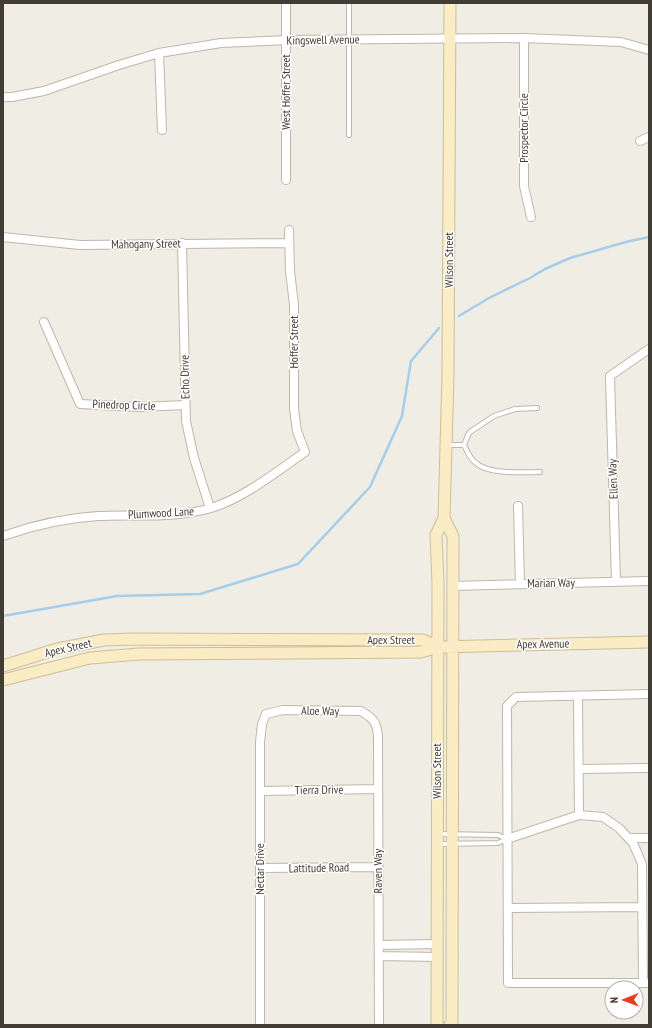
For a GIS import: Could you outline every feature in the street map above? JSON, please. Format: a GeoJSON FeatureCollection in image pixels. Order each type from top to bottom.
{"type":"FeatureCollection","features":[{"type":"Feature","properties":{"kind":"street","name":"West Hoffer Street"},"geometry":{"type":"LineString","coordinates":[[286,3],[286,180]]}},
{"type":"Feature","properties":{"kind":"street","name":"Wilson Street"},"geometry":{"type":"LineString","coordinates":[[438,1025],[436,1022],[438,647],[436,535],[444,518],[448,375],[450,3]]}},
{"type":"Feature","properties":{"kind":"street","name":"Kingswell Avenue"},"geometry":{"type":"LineString","coordinates":[[3,97],[12,97],[44,91],[159,52],[220,43],[286,40],[524,38],[621,42],[649,50]]}},
{"type":"Feature","properties":{"kind":"street","name":"Prospector Circle"},"geometry":{"type":"LineString","coordinates":[[524,38],[524,186],[531,218]]}},
{"type":"Feature","properties":{"kind":"street"},"geometry":{"type":"LineString","coordinates":[[159,52],[162,130]]}},
{"type":"Feature","properties":{"kind":"street"},"geometry":{"type":"LineString","coordinates":[[640,141],[649,138]]}},
{"type":"Feature","properties":{"kind":"street","name":"Hoffer Street"},"geometry":{"type":"LineString","coordinates":[[289,230],[290,271],[294,305],[294,409],[297,431],[305,452]]}},
{"type":"Feature","properties":{"kind":"street","name":"Mahogany Street"},"geometry":{"type":"LineString","coordinates":[[3,237],[80,245],[289,243]]}},
{"type":"Feature","properties":{"kind":"street","name":"Echo Drive"},"geometry":{"type":"LineString","coordinates":[[182,244],[185,405],[189,436],[210,508]]}},
{"type":"Feature","properties":{"kind":"street","name":"Pinedrop Circle"},"geometry":{"type":"LineString","coordinates":[[44,322],[80,404],[139,407],[185,405]]}},
{"type":"Feature","properties":{"kind":"street","name":"Ellen Way"},"geometry":{"type":"LineString","coordinates":[[616,582],[610,376],[649,349]]}},
{"type":"Feature","properties":{"kind":"street","name":"Plumwood Lane"},"geometry":{"type":"LineString","coordinates":[[3,535],[66,519],[99,516],[176,515],[210,508],[245,492],[305,452]]}},
{"type":"Feature","properties":{"kind":"street"},"geometry":{"type":"LineString","coordinates":[[518,506],[520,584]]}},
{"type":"Feature","properties":{"kind":"street","name":"Wilson Street"},"geometry":{"type":"LineString","coordinates":[[444,518],[452,536],[452,1022],[450,1025]]}},
{"type":"Feature","properties":{"kind":"street","name":"Marian Way"},"geometry":{"type":"LineString","coordinates":[[452,586],[649,581]]}},
{"type":"Feature","properties":{"kind":"street","name":"Apex Street"},"geometry":{"type":"LineString","coordinates":[[3,666],[57,649],[104,640],[423,640],[438,647]]}},
{"type":"Feature","properties":{"kind":"street","name":"Apex Avenue"},"geometry":{"type":"LineString","coordinates":[[438,647],[649,642]]}},
{"type":"Feature","properties":{"kind":"street","name":"Apex Street"},"geometry":{"type":"LineString","coordinates":[[3,680],[71,662],[105,656],[162,654],[421,652],[438,647]]}},
{"type":"Feature","properties":{"kind":"street"},"geometry":{"type":"LineString","coordinates":[[507,839],[579,814],[603,817],[619,828],[629,838],[633,843],[642,864],[642,907],[646,983],[508,983],[507,839],[507,706],[516,697],[649,694]]}},
{"type":"Feature","properties":{"kind":"street"},"geometry":{"type":"LineString","coordinates":[[578,696],[579,814]]}},
{"type":"Feature","properties":{"kind":"street","name":"Aloe Way"},"geometry":{"type":"LineString","coordinates":[[266,714],[283,710],[361,711],[372,718]]}},
{"type":"Feature","properties":{"kind":"street","name":"Nectar Drive"},"geometry":{"type":"LineString","coordinates":[[260,1025],[260,742],[262,724],[266,714]]}},
{"type":"Feature","properties":{"kind":"street","name":"Raven Way"},"geometry":{"type":"LineString","coordinates":[[372,718],[377,727],[378,737],[378,1025]]}},
{"type":"Feature","properties":{"kind":"street"},"geometry":{"type":"LineString","coordinates":[[579,769],[649,768]]}},
{"type":"Feature","properties":{"kind":"street","name":"Tierra Drive"},"geometry":{"type":"LineString","coordinates":[[260,791],[378,789]]}},
{"type":"Feature","properties":{"kind":"street"},"geometry":{"type":"LineString","coordinates":[[629,838],[649,838]]}},
{"type":"Feature","properties":{"kind":"street","name":"Lattitude Road"},"geometry":{"type":"LineString","coordinates":[[260,868],[378,867]]}},
{"type":"Feature","properties":{"kind":"street"},"geometry":{"type":"LineString","coordinates":[[508,908],[642,907]]}},
{"type":"Feature","properties":{"kind":"street"},"geometry":{"type":"LineString","coordinates":[[378,945],[436,944]]}},
{"type":"Feature","properties":{"kind":"street"},"geometry":{"type":"LineString","coordinates":[[379,956],[436,957]]}},
{"type":"Feature","properties":{"kind":"lane"},"geometry":{"type":"LineString","coordinates":[[349,3],[350,135]]}},
{"type":"Feature","properties":{"kind":"lane"},"geometry":{"type":"LineString","coordinates":[[538,408],[515,409],[494,416],[470,432],[464,445],[467,452],[476,464],[489,469],[510,472],[540,472]]}},
{"type":"Feature","properties":{"kind":"lane"},"geometry":{"type":"LineString","coordinates":[[446,445],[464,445]]}},
{"type":"Feature","properties":{"kind":"lane"},"geometry":{"type":"LineString","coordinates":[[437,839],[498,835],[507,839]]}},
{"type":"Feature","properties":{"kind":"lane"},"geometry":{"type":"LineString","coordinates":[[437,839],[498,843],[507,839]]}},
{"type":"Feature","properties":{"kind":"waterway"},"geometry":{"type":"LineString","coordinates":[[459,316],[489,298],[545,269],[570,258],[649,237]]}},
{"type":"Feature","properties":{"kind":"waterway"},"geometry":{"type":"LineString","coordinates":[[3,616],[117,596],[200,594],[298,564],[370,487],[402,416],[411,361],[439,328]]}}]}
